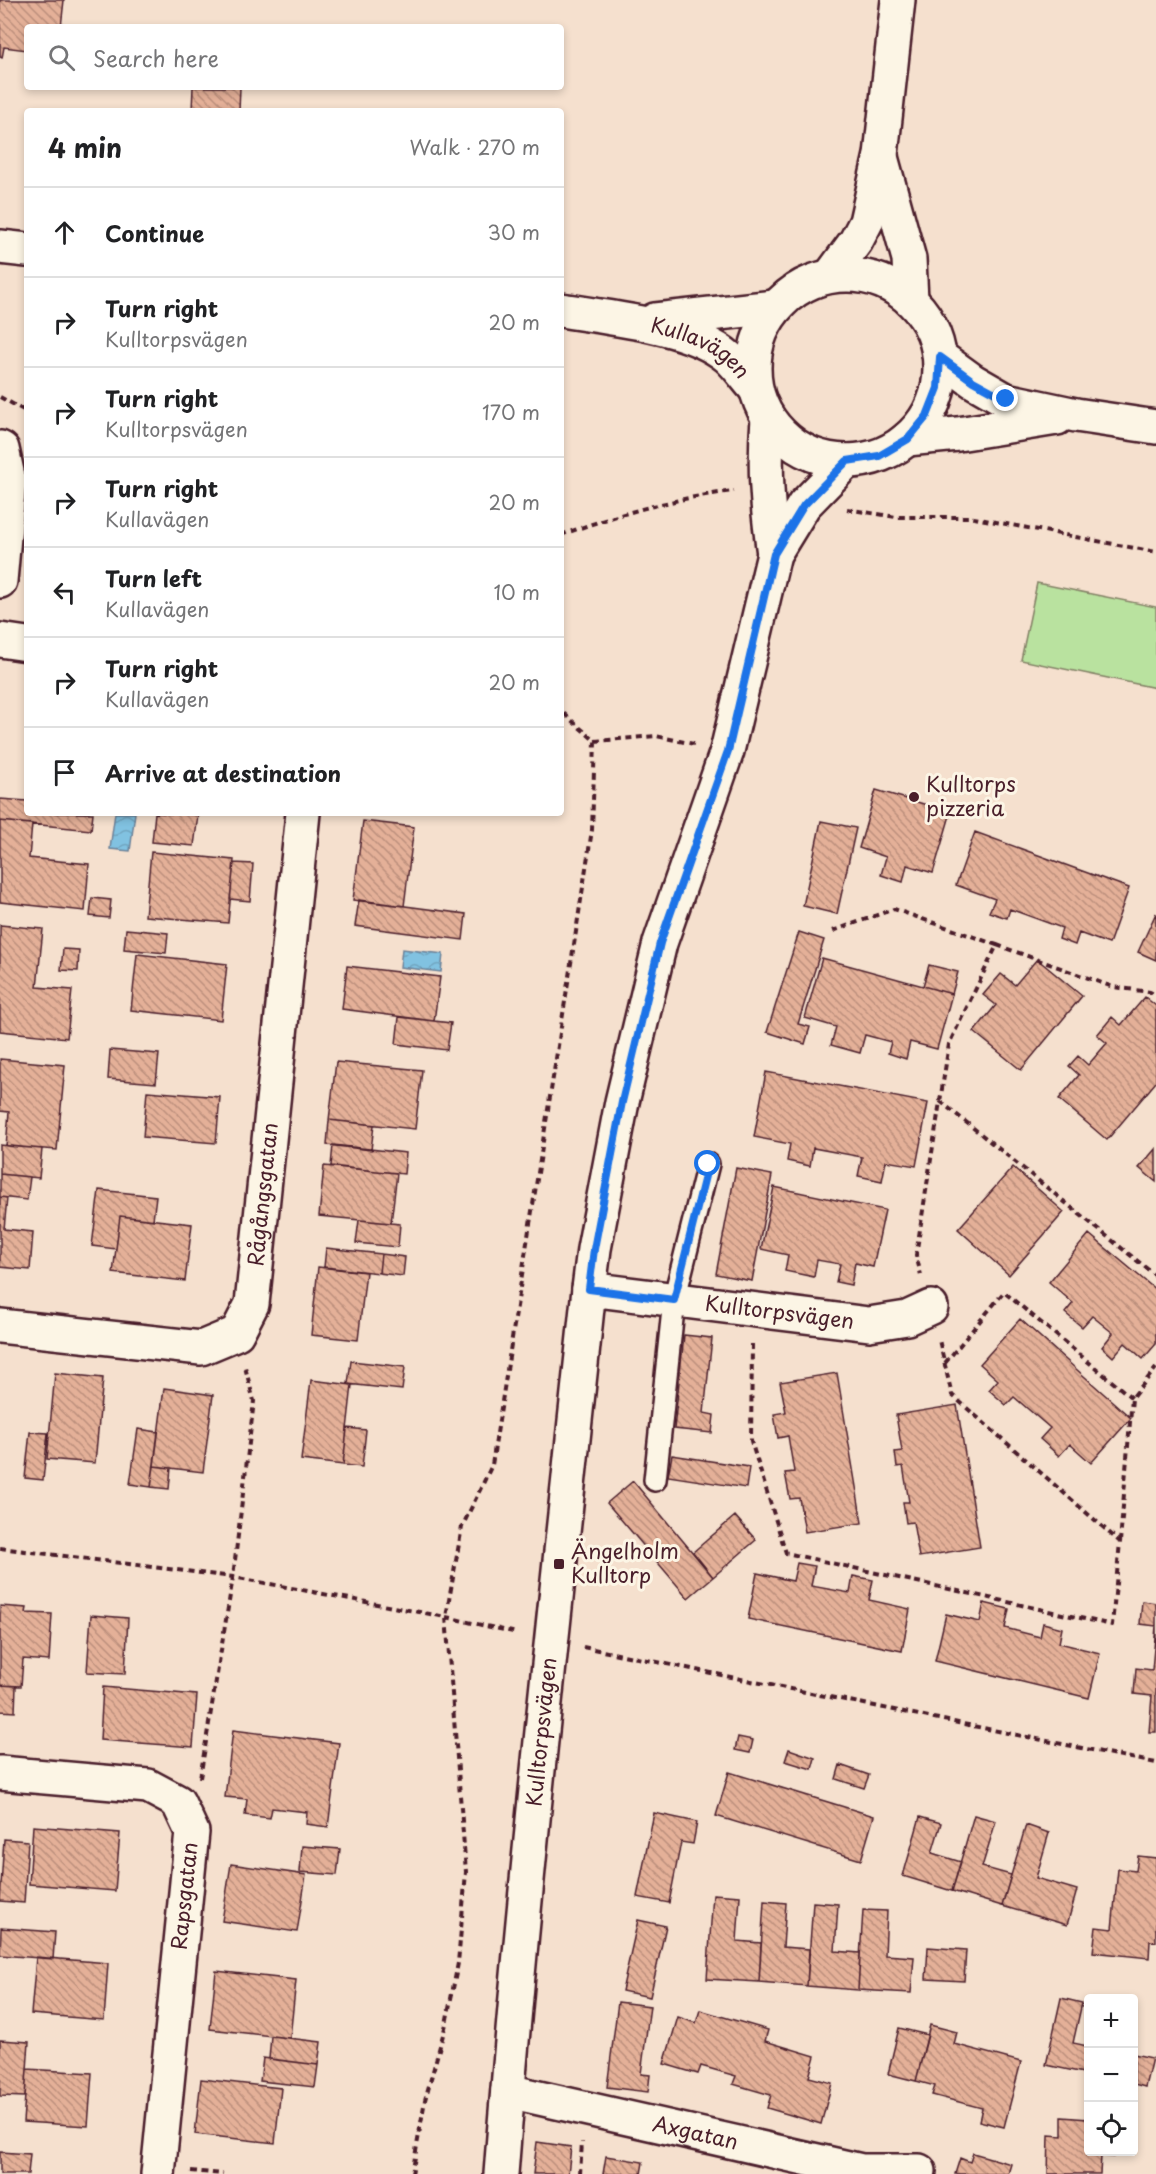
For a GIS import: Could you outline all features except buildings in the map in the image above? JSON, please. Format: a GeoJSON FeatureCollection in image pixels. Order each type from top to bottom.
{"type":"FeatureCollection","features":[{"type":"Feature","properties":{"kind":"street"},"geometry":{"type":"LineString","coordinates":[[831,275],[856,241],[866,222],[881,155],[898,0]]}},
{"type":"Feature","properties":{"kind":"street"},"geometry":{"type":"LineString","coordinates":[[881,155],[909,259],[911,300]]}},
{"type":"Feature","properties":{"kind":"street"},"geometry":{"type":"LineString","coordinates":[[0,248],[24,250]]}},
{"type":"Feature","properties":{"kind":"street","name":"Kullavägen"},"geometry":{"type":"LineString","coordinates":[[564,311],[635,323],[697,338],[728,357],[755,388],[768,418],[783,436],[802,450],[824,459],[847,461],[879,456],[908,439],[927,416],[938,388],[940,357],[931,326],[911,300],[888,283],[860,275],[831,275],[800,286],[775,307],[760,331],[753,359],[755,388]]}},
{"type":"Feature","properties":{"kind":"street","name":"Kullavägen"},"geometry":{"type":"LineString","coordinates":[[635,323],[775,307]]}},
{"type":"Feature","properties":{"kind":"street","name":"Kullavägen"},"geometry":{"type":"LineString","coordinates":[[940,357],[973,381],[1006,399],[1076,415],[1156,427]]}},
{"type":"Feature","properties":{"kind":"street","name":"Kullavägen"},"geometry":{"type":"LineString","coordinates":[[908,439],[958,434],[1076,415]]}},
{"type":"Feature","properties":{"kind":"street","name":"Kulltorpsvägen"},"geometry":{"type":"LineString","coordinates":[[768,418],[765,460],[766,500],[774,554]]}},
{"type":"Feature","properties":{"kind":"street"},"geometry":{"type":"LineString","coordinates":[[0,581],[9,481],[1,448]]}},
{"type":"Feature","properties":{"kind":"street","name":"Kulltorpsvägen"},"geometry":{"type":"LineString","coordinates":[[501,2174],[550,1641],[589,1289],[594,1249],[622,1102],[660,943],[728,751],[774,554],[804,505],[847,461]]}},
{"type":"Feature","properties":{"kind":"street"},"geometry":{"type":"LineString","coordinates":[[0,640],[24,644]]}},
{"type":"Feature","properties":{"kind":"street","name":"Rågångsgatan"},"geometry":{"type":"LineString","coordinates":[[237,1333],[252,1304],[303,816]]}},
{"type":"Feature","properties":{"kind":"street","name":"Kulltorpsvägen"},"geometry":{"type":"LineString","coordinates":[[589,1289],[869,1324],[907,1318],[931,1307]]}},
{"type":"Feature","properties":{"kind":"street"},"geometry":{"type":"LineString","coordinates":[[0,1326],[201,1348],[237,1333]]}},
{"type":"Feature","properties":{"kind":"street","name":"Rapsgatan"},"geometry":{"type":"LineString","coordinates":[[0,1773],[148,1786],[177,1802],[192,1832],[158,2174]]}},
{"type":"Feature","properties":{"kind":"street","name":"Axgatan"},"geometry":{"type":"LineString","coordinates":[[508,2091],[862,2171],[919,2171]]}},
{"type":"Feature","properties":{"kind":"lane"},"geometry":{"type":"LineString","coordinates":[[655,1480],[674,1300],[708,1164]]}},
{"type":"Feature","properties":{"kind":"path"},"geometry":{"type":"LineString","coordinates":[[0,397],[24,410]]}},
{"type":"Feature","properties":{"kind":"path"},"geometry":{"type":"LineString","coordinates":[[564,534],[639,509],[696,495],[739,490],[766,500]]}},
{"type":"Feature","properties":{"kind":"path"},"geometry":{"type":"LineString","coordinates":[[804,505],[853,510],[896,518],[969,517],[1156,552]]}},
{"type":"Feature","properties":{"kind":"path"},"geometry":{"type":"LineString","coordinates":[[564,714],[595,741],[656,736],[728,751]]}},
{"type":"Feature","properties":{"kind":"path"},"geometry":{"type":"LineString","coordinates":[[412,2174],[425,2100],[446,2024],[458,1962],[466,1872],[446,1617],[462,1527],[492,1465],[592,830],[595,741]]}},
{"type":"Feature","properties":{"kind":"path"},"geometry":{"type":"LineString","coordinates":[[833,931],[894,909],[1113,987],[1150,992],[1156,995]]}},
{"type":"Feature","properties":{"kind":"path"},"geometry":{"type":"LineString","coordinates":[[997,945],[949,1044],[916,1255],[952,1395],[1120,1542]]}},
{"type":"Feature","properties":{"kind":"path"},"geometry":{"type":"LineString","coordinates":[[940,1101],[1156,1276]]}},
{"type":"Feature","properties":{"kind":"path"},"geometry":{"type":"LineString","coordinates":[[945,1363],[1004,1292],[1132,1398]]}},
{"type":"Feature","properties":{"kind":"path"},"geometry":{"type":"LineString","coordinates":[[752,1310],[752,1441],[786,1553],[1112,1625],[1132,1398],[1156,1368]]}},
{"type":"Feature","properties":{"kind":"path"},"geometry":{"type":"LineString","coordinates":[[192,1832],[233,1577],[254,1401],[237,1333]]}},
{"type":"Feature","properties":{"kind":"green space"},"geometry":{"type":"Polygon","coordinates":[[[1037,583],[1156,607],[1156,688],[1021,660],[1037,583]]]}},
{"type":"Feature","properties":{"kind":"water"},"geometry":{"type":"Polygon","coordinates":[[[115,816],[135,816],[130,851],[110,849],[115,816]]]}},
{"type":"Feature","properties":{"kind":"water"},"geometry":{"type":"Polygon","coordinates":[[[402,949],[443,954],[441,972],[400,967],[402,949]]]}},
{"type":"Feature","properties":{"kind":"place","name":"Kulltorps pizzeria"},"geometry":{"type":"Point","coordinates":[914,797]}},
{"type":"Feature","properties":{"kind":"place","name":"Ängelholm Kulltorp"},"geometry":{"type":"Point","coordinates":[559,1564]}},
{"type":"Feature","properties":{"kind":"route"},"geometry":{"type":"LineString","coordinates":[[708,1164],[674,1300],[589,1289],[594,1249],[622,1102],[660,943],[728,751],[774,554],[804,505],[847,461],[879,456],[908,439],[927,416],[938,388],[940,357],[973,381],[1006,399]]}}]}
